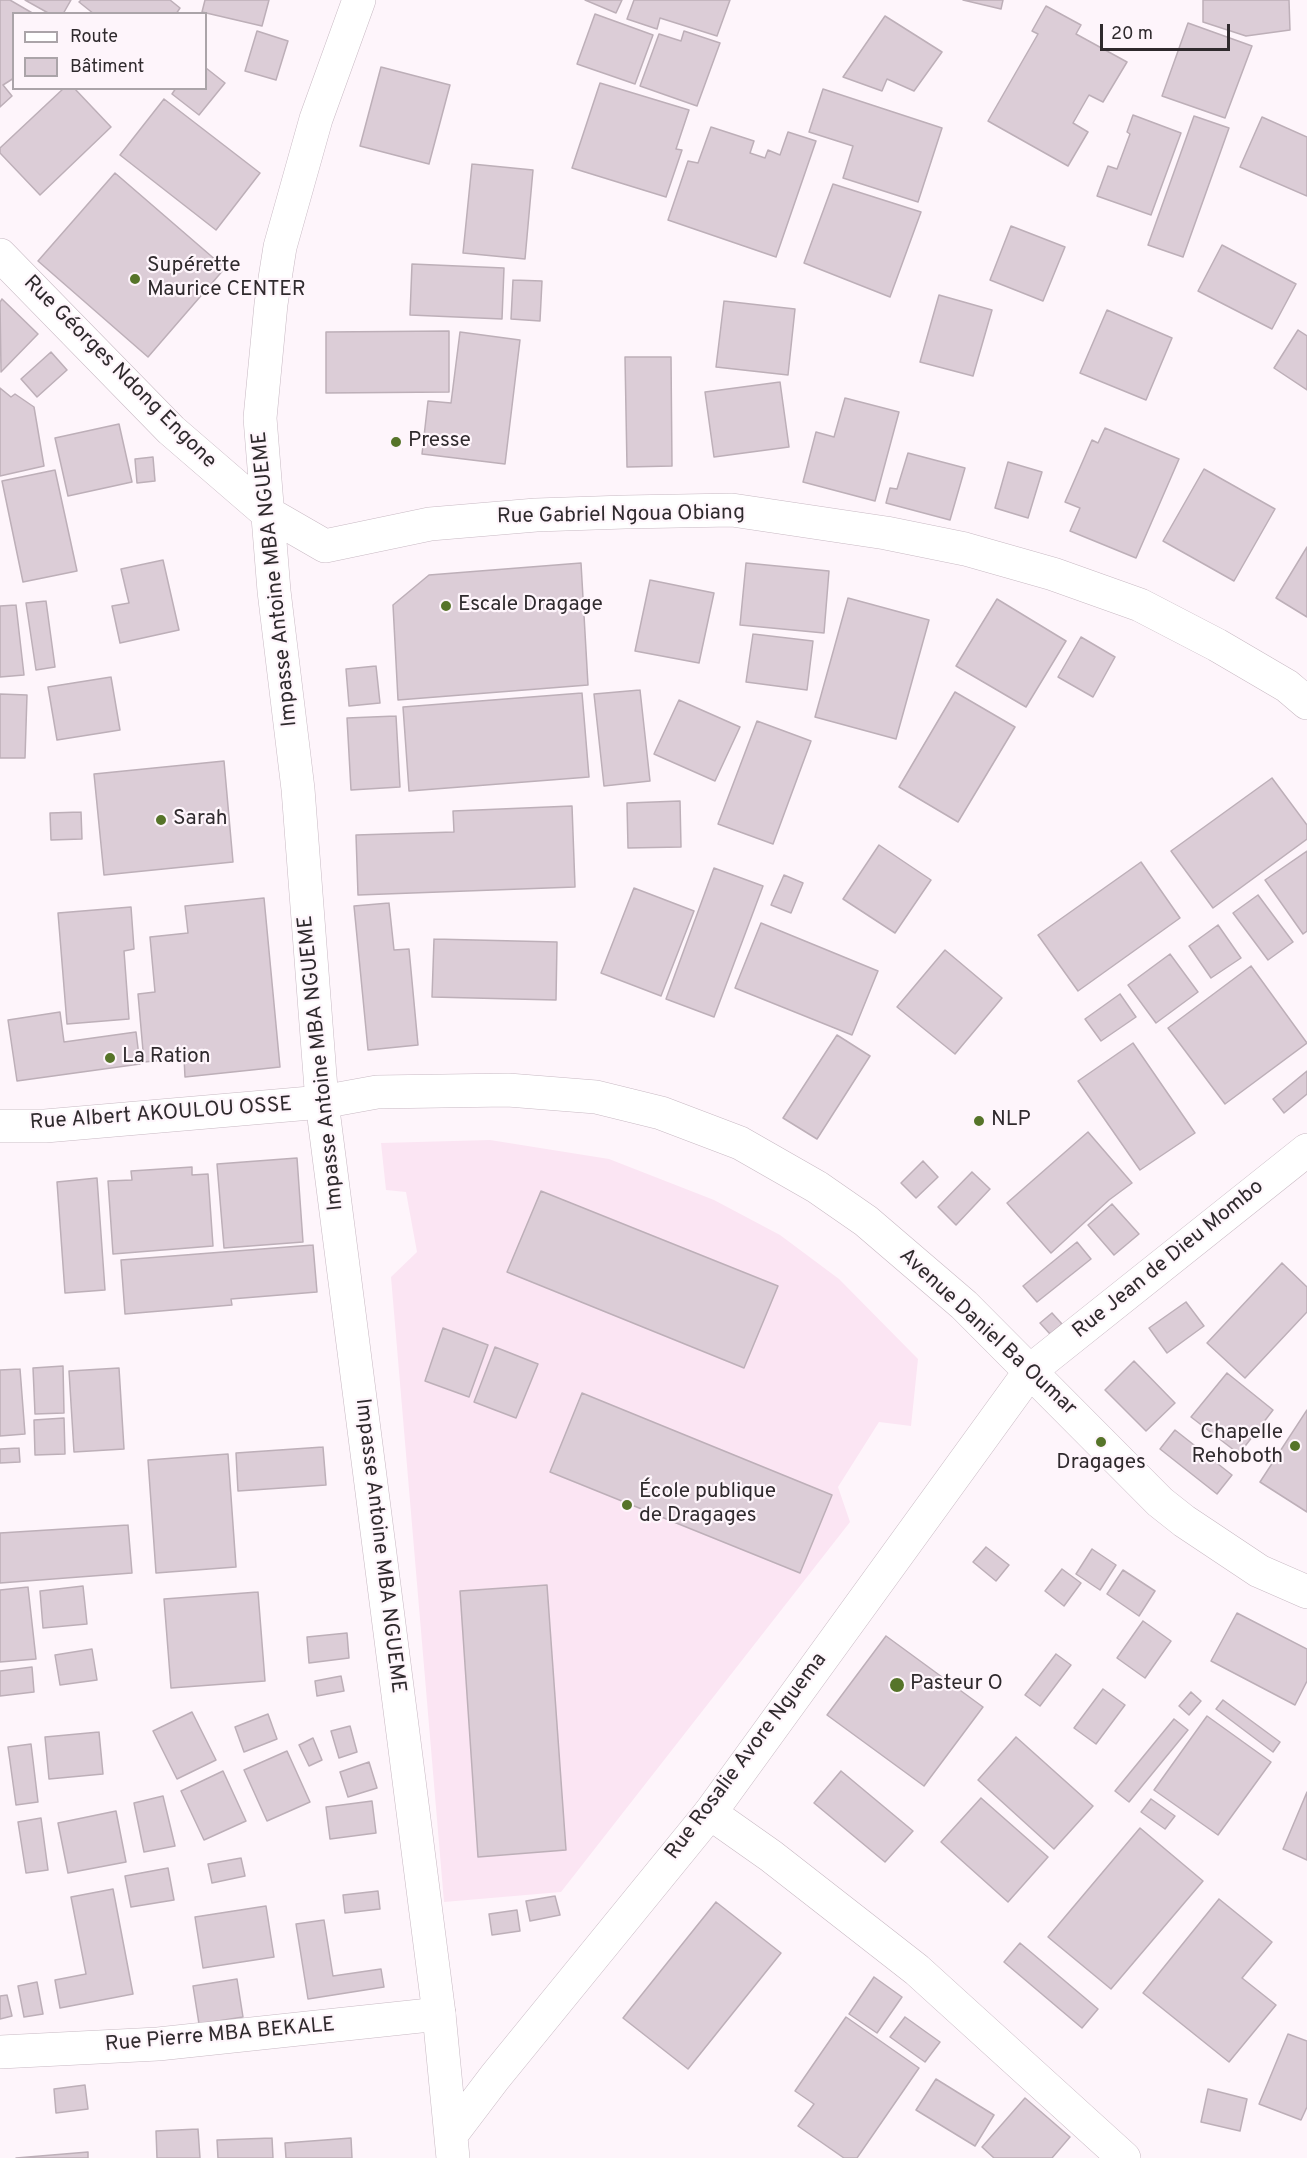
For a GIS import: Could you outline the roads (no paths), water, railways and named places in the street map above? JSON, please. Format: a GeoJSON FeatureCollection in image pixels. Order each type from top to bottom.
{"type":"FeatureCollection","features":[{"type":"Feature","properties":{"kind":"street","name":"Impasse Antoine MBA NGUEME"},"geometry":{"type":"LineString","coordinates":[[359,0],[316,119],[280,247],[271,304],[261,418],[266,512],[298,789],[322,1102],[439,2014],[452,2146]]}},
{"type":"Feature","properties":{"kind":"street","name":"Rue Géorges Ndong Engone"},"geometry":{"type":"LineString","coordinates":[[0,255],[171,430],[266,512]]}},
{"type":"Feature","properties":{"kind":"street","name":"Rue Gabriel Ngoua Obiang"},"geometry":{"type":"LineString","coordinates":[[266,512],[325,546],[430,524],[536,514],[732,510],[886,533],[965,549],[1042,571],[1140,605],[1237,656],[1287,686],[1307,703]]}},
{"type":"Feature","properties":{"kind":"street","name":"Avenue Daniel Ba Oumar"},"geometry":{"type":"LineString","coordinates":[[322,1102],[377,1092],[508,1090],[596,1097],[661,1113],[740,1143],[817,1186],[866,1221],[955,1297],[1031,1370],[1160,1502],[1259,1571],[1307,1592]]}},
{"type":"Feature","properties":{"kind":"street","name":"Rue Albert AKOULOU OSSE"},"geometry":{"type":"LineString","coordinates":[[0,1126],[45,1126],[322,1102]]}},
{"type":"Feature","properties":{"kind":"street","name":"Rue Jean de Dieu Mombo"},"geometry":{"type":"LineString","coordinates":[[1031,1370],[1307,1150]]}},
{"type":"Feature","properties":{"kind":"street","name":"Rue Rosalie Avore Nguema"},"geometry":{"type":"LineString","coordinates":[[452,2146],[495,2077],[710,1812],[1031,1370]]}},
{"type":"Feature","properties":{"kind":"street"},"geometry":{"type":"LineString","coordinates":[[710,1812],[771,1856],[917,1970],[1124,2158]]}},
{"type":"Feature","properties":{"kind":"street","name":"Rue Pierre MBA BEKALE"},"geometry":{"type":"LineString","coordinates":[[0,2052],[158,2044],[439,2014]]}},
{"type":"Feature","properties":{"kind":"place","name":"Supérette Maurice CENTER"},"geometry":{"type":"Point","coordinates":[135,279]}},
{"type":"Feature","properties":{"kind":"place","name":"Presse"},"geometry":{"type":"Point","coordinates":[396,442]}},
{"type":"Feature","properties":{"kind":"place","name":"Escale Dragage"},"geometry":{"type":"Point","coordinates":[446,606]}},
{"type":"Feature","properties":{"kind":"place","name":"Sarah"},"geometry":{"type":"Point","coordinates":[161,820]}},
{"type":"Feature","properties":{"kind":"place","name":"La Ration"},"geometry":{"type":"Point","coordinates":[110,1058]}},
{"type":"Feature","properties":{"kind":"place","name":"NLP"},"geometry":{"type":"Point","coordinates":[979,1121]}},
{"type":"Feature","properties":{"kind":"place","name":"Dragages"},"geometry":{"type":"Point","coordinates":[1101,1442]}},
{"type":"Feature","properties":{"kind":"place","name":"Chapelle Rehoboth"},"geometry":{"type":"Point","coordinates":[1295,1446]}},
{"type":"Feature","properties":{"kind":"place","name":"École publique de Dragages"},"geometry":{"type":"Point","coordinates":[627,1505]}},
{"type":"Feature","properties":{"kind":"place","name":"Pasteur O"},"geometry":{"type":"Point","coordinates":[897,1685]}}]}
